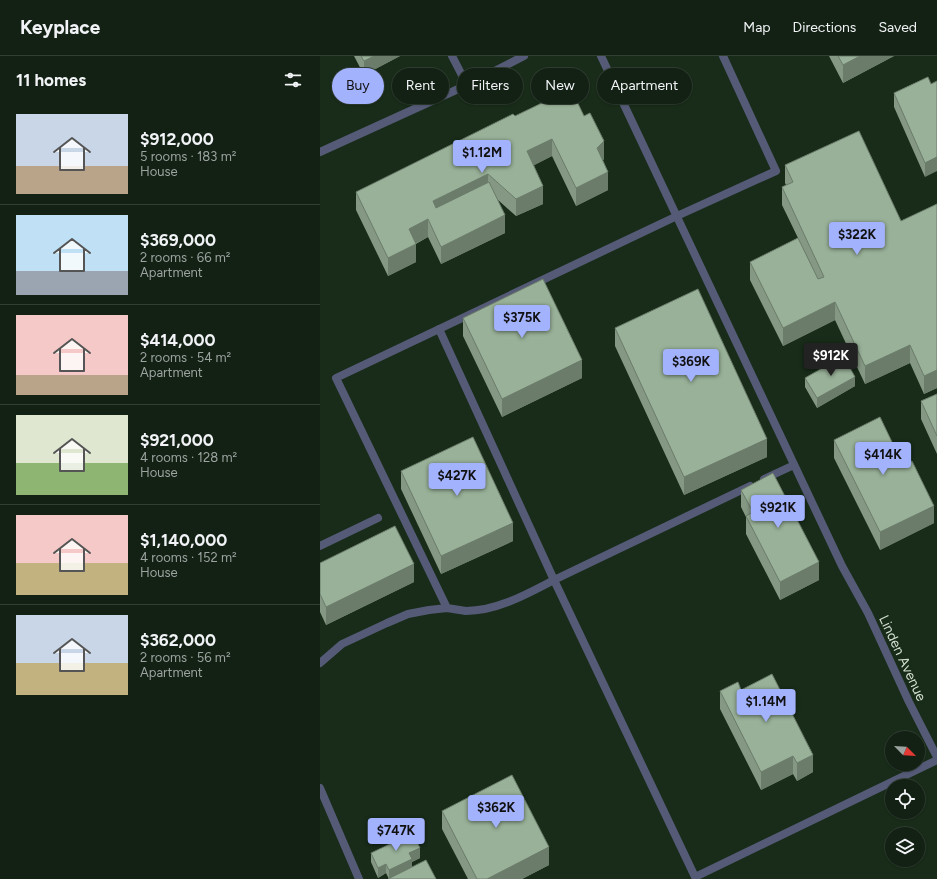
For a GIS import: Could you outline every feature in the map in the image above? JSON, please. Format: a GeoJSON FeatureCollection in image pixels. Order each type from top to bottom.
{"type":"FeatureCollection","features":[{"type":"Feature","properties":{"kind":"lane"},"geometry":{"type":"LineString","coordinates":[[452,56],[458,68]]}},
{"type":"Feature","properties":{"kind":"lane"},"geometry":{"type":"LineString","coordinates":[[500,68],[524,56]]}},
{"type":"Feature","properties":{"kind":"lane","name":"Linden Avenue"},"geometry":{"type":"LineString","coordinates":[[601,56],[842,566],[868,613],[909,702],[937,757]]}},
{"type":"Feature","properties":{"kind":"lane"},"geometry":{"type":"LineString","coordinates":[[447,608],[336,378],[677,216],[776,171],[724,56]]}},
{"type":"Feature","properties":{"kind":"lane"},"geometry":{"type":"LineString","coordinates":[[320,152],[457,89]]}},
{"type":"Feature","properties":{"kind":"lane"},"geometry":{"type":"LineString","coordinates":[[439,329],[554,580],[696,878],[937,760]]}},
{"type":"Feature","properties":{"kind":"lane"},"geometry":{"type":"LineString","coordinates":[[320,663],[342,644],[387,622],[408,614],[447,608],[465,611],[481,610],[526,595],[554,580],[794,465]]}},
{"type":"Feature","properties":{"kind":"lane"},"geometry":{"type":"LineString","coordinates":[[320,546],[378,518]]}},
{"type":"Feature","properties":{"kind":"lane"},"geometry":{"type":"LineString","coordinates":[[320,788],[359,879]]}},
{"type":"Feature","properties":{"kind":"building"},"geometry":{"type":"Polygon","coordinates":[[[361,56],[374,56],[364,61],[361,56]]]}},
{"type":"Feature","properties":{"kind":"building"},"geometry":{"type":"Polygon","coordinates":[[[838,56],[860,56],[843,65],[838,56]]]}},
{"type":"Feature","properties":{"kind":"building"},"geometry":{"type":"Polygon","coordinates":[[[928,77],[931,84],[937,81],[937,157],[925,163],[894,93],[928,77]]]}},
{"type":"Feature","properties":{"kind":"building"},"geometry":{"type":"Polygon","coordinates":[[[540,104],[578,104],[584,116],[590,113],[604,141],[597,148],[608,172],[576,188],[552,139],[527,151],[543,186],[516,199],[488,174],[433,201],[436,208],[489,182],[505,215],[441,247],[428,219],[409,229],[416,244],[388,258],[356,192],[513,114],[515,116],[540,104]]]}},
{"type":"Feature","properties":{"kind":"building"},"geometry":{"type":"Polygon","coordinates":[[[859,131],[901,221],[937,204],[937,370],[924,376],[910,345],[865,366],[835,302],[783,328],[750,262],[798,238],[818,279],[824,277],[782,187],[793,182],[785,165],[859,131]]]}},
{"type":"Feature","properties":{"kind":"building"},"geometry":{"type":"Polygon","coordinates":[[[543,279],[582,360],[502,399],[463,318],[543,279]]]}},
{"type":"Feature","properties":{"kind":"building"},"geometry":{"type":"Polygon","coordinates":[[[698,289],[767,439],[684,477],[615,328],[698,289]]]}},
{"type":"Feature","properties":{"kind":"building"},"geometry":{"type":"Polygon","coordinates":[[[845,355],[851,365],[849,366],[855,377],[817,398],[805,378],[845,355]]]}},
{"type":"Feature","properties":{"kind":"building"},"geometry":{"type":"Polygon","coordinates":[[[937,394],[937,436],[921,401],[937,394]]]}},
{"type":"Feature","properties":{"kind":"building"},"geometry":{"type":"Polygon","coordinates":[[[880,417],[903,465],[912,461],[934,506],[880,532],[834,440],[880,417]]]}},
{"type":"Feature","properties":{"kind":"building"},"geometry":{"type":"Polygon","coordinates":[[[473,437],[513,523],[441,556],[401,471],[473,437]]]}},
{"type":"Feature","properties":{"kind":"building"},"geometry":{"type":"Polygon","coordinates":[[[773,473],[819,562],[780,582],[746,516],[753,512],[741,490],[773,473]]]}},
{"type":"Feature","properties":{"kind":"building"},"geometry":{"type":"Polygon","coordinates":[[[395,526],[414,564],[326,607],[320,594],[320,563],[395,526]]]}},
{"type":"Feature","properties":{"kind":"building"},"geometry":{"type":"Polygon","coordinates":[[[772,674],[813,755],[797,763],[793,756],[761,772],[720,691],[738,682],[741,690],[772,674]]]}},
{"type":"Feature","properties":{"kind":"building"},"geometry":{"type":"Polygon","coordinates":[[[512,775],[549,847],[487,879],[477,879],[442,811],[512,775]]]}},
{"type":"Feature","properties":{"kind":"building"},"geometry":{"type":"Polygon","coordinates":[[[413,833],[420,848],[409,853],[412,859],[389,870],[386,864],[378,868],[371,853],[413,833]]]}},
{"type":"Feature","properties":{"kind":"building"},"geometry":{"type":"Polygon","coordinates":[[[426,860],[436,879],[388,879],[426,860]]]}}]}
